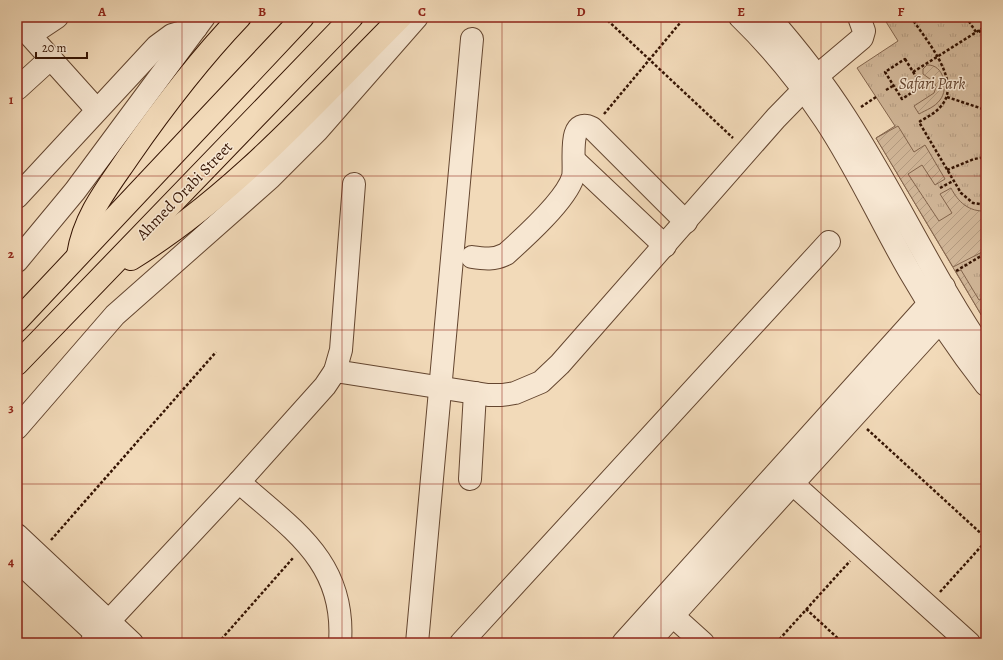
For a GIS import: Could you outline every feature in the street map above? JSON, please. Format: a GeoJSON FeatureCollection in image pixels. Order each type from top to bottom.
{"type":"FeatureCollection","features":[{"type":"Feature","properties":{"kind":"highway"},"geometry":{"type":"LineString","coordinates":[[78,256],[82,233],[97,202],[146,132],[204,55],[240,17]]}},
{"type":"Feature","properties":{"kind":"highway","name":"Ahmed Orabi Street"},"geometry":{"type":"LineString","coordinates":[[17,321],[303,17]]}},
{"type":"Feature","properties":{"kind":"highway","name":"Ahmed Orabi Street"},"geometry":{"type":"LineString","coordinates":[[17,364],[352,17]]}},
{"type":"Feature","properties":{"kind":"highway"},"geometry":{"type":"LineString","coordinates":[[99,278],[142,252],[184,222],[251,167],[401,17]]}},
{"type":"Feature","properties":{"kind":"street"},"geometry":{"type":"LineString","coordinates":[[57,17],[23,28],[97,110]]}},
{"type":"Feature","properties":{"kind":"street"},"geometry":{"type":"LineString","coordinates":[[17,428],[115,315],[270,178],[317,132],[417,17]]}},
{"type":"Feature","properties":{"kind":"street"},"geometry":{"type":"LineString","coordinates":[[740,17],[782,63],[810,83],[854,130],[942,283],[948,314],[986,385]]}},
{"type":"Feature","properties":{"kind":"street"},"geometry":{"type":"LineString","coordinates":[[769,17],[810,83],[844,152],[929,303],[948,314],[986,355]]}},
{"type":"Feature","properties":{"kind":"street"},"geometry":{"type":"LineString","coordinates":[[335,371],[488,395],[516,393],[540,382],[560,364],[747,151],[810,83],[862,38],[864,31],[860,17]]}},
{"type":"Feature","properties":{"kind":"street"},"geometry":{"type":"LineString","coordinates":[[17,197],[157,46],[172,35],[200,23]]}},
{"type":"Feature","properties":{"kind":"street"},"geometry":{"type":"LineString","coordinates":[[17,261],[75,191],[200,23]]}},
{"type":"Feature","properties":{"kind":"street"},"geometry":{"type":"LineString","coordinates":[[417,643],[472,39]]}},
{"type":"Feature","properties":{"kind":"street"},"geometry":{"type":"LineString","coordinates":[[17,89],[51,58]]}},
{"type":"Feature","properties":{"kind":"street"},"geometry":{"type":"LineString","coordinates":[[472,257],[488,259],[498,258],[506,254],[566,193],[573,176],[576,131],[579,127],[584,125],[592,128],[686,222]]}},
{"type":"Feature","properties":{"kind":"street"},"geometry":{"type":"LineString","coordinates":[[574,160],[664,246]]}},
{"type":"Feature","properties":{"kind":"street"},"geometry":{"type":"LineString","coordinates":[[101,636],[325,386],[335,371],[341,350],[354,184]]}},
{"type":"Feature","properties":{"kind":"street"},"geometry":{"type":"LineString","coordinates":[[461,643],[829,242]]}},
{"type":"Feature","properties":{"kind":"street"},"geometry":{"type":"LineString","coordinates":[[648,643],[673,616],[722,548],[929,303],[942,283]]}},
{"type":"Feature","properties":{"kind":"street"},"geometry":{"type":"LineString","coordinates":[[623,643],[722,548],[793,484],[948,314]]}},
{"type":"Feature","properties":{"kind":"street"},"geometry":{"type":"LineString","coordinates":[[470,479],[475,393]]}},
{"type":"Feature","properties":{"kind":"street"},"geometry":{"type":"LineString","coordinates":[[239,482],[307,543],[323,565],[335,590],[341,617],[340,643]]}},
{"type":"Feature","properties":{"kind":"street"},"geometry":{"type":"LineString","coordinates":[[793,484],[969,643]]}},
{"type":"Feature","properties":{"kind":"street"},"geometry":{"type":"LineString","coordinates":[[17,536],[38,555],[101,636]]}},
{"type":"Feature","properties":{"kind":"street"},"geometry":{"type":"LineString","coordinates":[[17,560],[101,636],[132,643]]}},
{"type":"Feature","properties":{"kind":"street"},"geometry":{"type":"LineString","coordinates":[[673,616],[703,643]]}},
{"type":"Feature","properties":{"kind":"path"},"geometry":{"type":"LineString","coordinates":[[604,17],[747,151]]}},
{"type":"Feature","properties":{"kind":"path"},"geometry":{"type":"LineString","coordinates":[[592,128],[685,17]]}},
{"type":"Feature","properties":{"kind":"path"},"geometry":{"type":"LineString","coordinates":[[910,17],[937,58],[949,80],[947,97],[937,110],[919,122],[966,199],[973,203],[986,205]]}},
{"type":"Feature","properties":{"kind":"path"},"geometry":{"type":"LineString","coordinates":[[966,17],[986,41]]}},
{"type":"Feature","properties":{"kind":"path"},"geometry":{"type":"LineString","coordinates":[[913,72],[986,26]]}},
{"type":"Feature","properties":{"kind":"path"},"geometry":{"type":"LineString","coordinates":[[905,59],[922,86],[902,99],[894,86],[885,72],[905,59]]}},
{"type":"Feature","properties":{"kind":"path"},"geometry":{"type":"LineString","coordinates":[[886,90],[894,86]]}},
{"type":"Feature","properties":{"kind":"path"},"geometry":{"type":"LineString","coordinates":[[947,97],[986,110]]}},
{"type":"Feature","properties":{"kind":"path"},"geometry":{"type":"LineString","coordinates":[[947,170],[974,159],[986,157]]}},
{"type":"Feature","properties":{"kind":"path"},"geometry":{"type":"LineString","coordinates":[[940,188],[953,180]]}},
{"type":"Feature","properties":{"kind":"path"},"geometry":{"type":"LineString","coordinates":[[942,283],[986,253]]}},
{"type":"Feature","properties":{"kind":"path"},"geometry":{"type":"LineString","coordinates":[[38,555],[216,352]]}},
{"type":"Feature","properties":{"kind":"path"},"geometry":{"type":"LineString","coordinates":[[854,417],[986,538]]}},
{"type":"Feature","properties":{"kind":"path"},"geometry":{"type":"LineString","coordinates":[[928,606],[986,541]]}},
{"type":"Feature","properties":{"kind":"path"},"geometry":{"type":"LineString","coordinates":[[218,643],[307,543]]}},
{"type":"Feature","properties":{"kind":"path"},"geometry":{"type":"LineString","coordinates":[[776,643],[862,547]]}},
{"type":"Feature","properties":{"kind":"path"},"geometry":{"type":"LineString","coordinates":[[806,609],[843,643]]}},
{"type":"Feature","properties":{"kind":"green space","name":"Safari Park"},"geometry":{"type":"Polygon","coordinates":[[[883,17],[986,17],[986,323],[876,138],[895,126],[857,68],[898,41],[883,17]]]}},
{"type":"Feature","properties":{"kind":"green space"},"geometry":{"type":"Polygon","coordinates":[[[927,65],[937,68],[941,73],[944,90],[943,95],[938,102],[919,114],[914,106],[934,93],[936,87],[934,82],[923,74],[923,69],[927,65]]]}},
{"type":"Feature","properties":{"kind":"green space"},"geometry":{"type":"Polygon","coordinates":[[[898,126],[914,152],[925,145],[945,179],[935,185],[922,165],[908,174],[939,221],[952,213],[940,194],[951,188],[957,198],[969,208],[986,211],[986,250],[953,267],[876,138],[898,126]]]}},
{"type":"Feature","properties":{"kind":"green space"},"geometry":{"type":"Polygon","coordinates":[[[961,270],[979,300],[986,296],[986,323],[956,272],[961,270]]]}}]}
